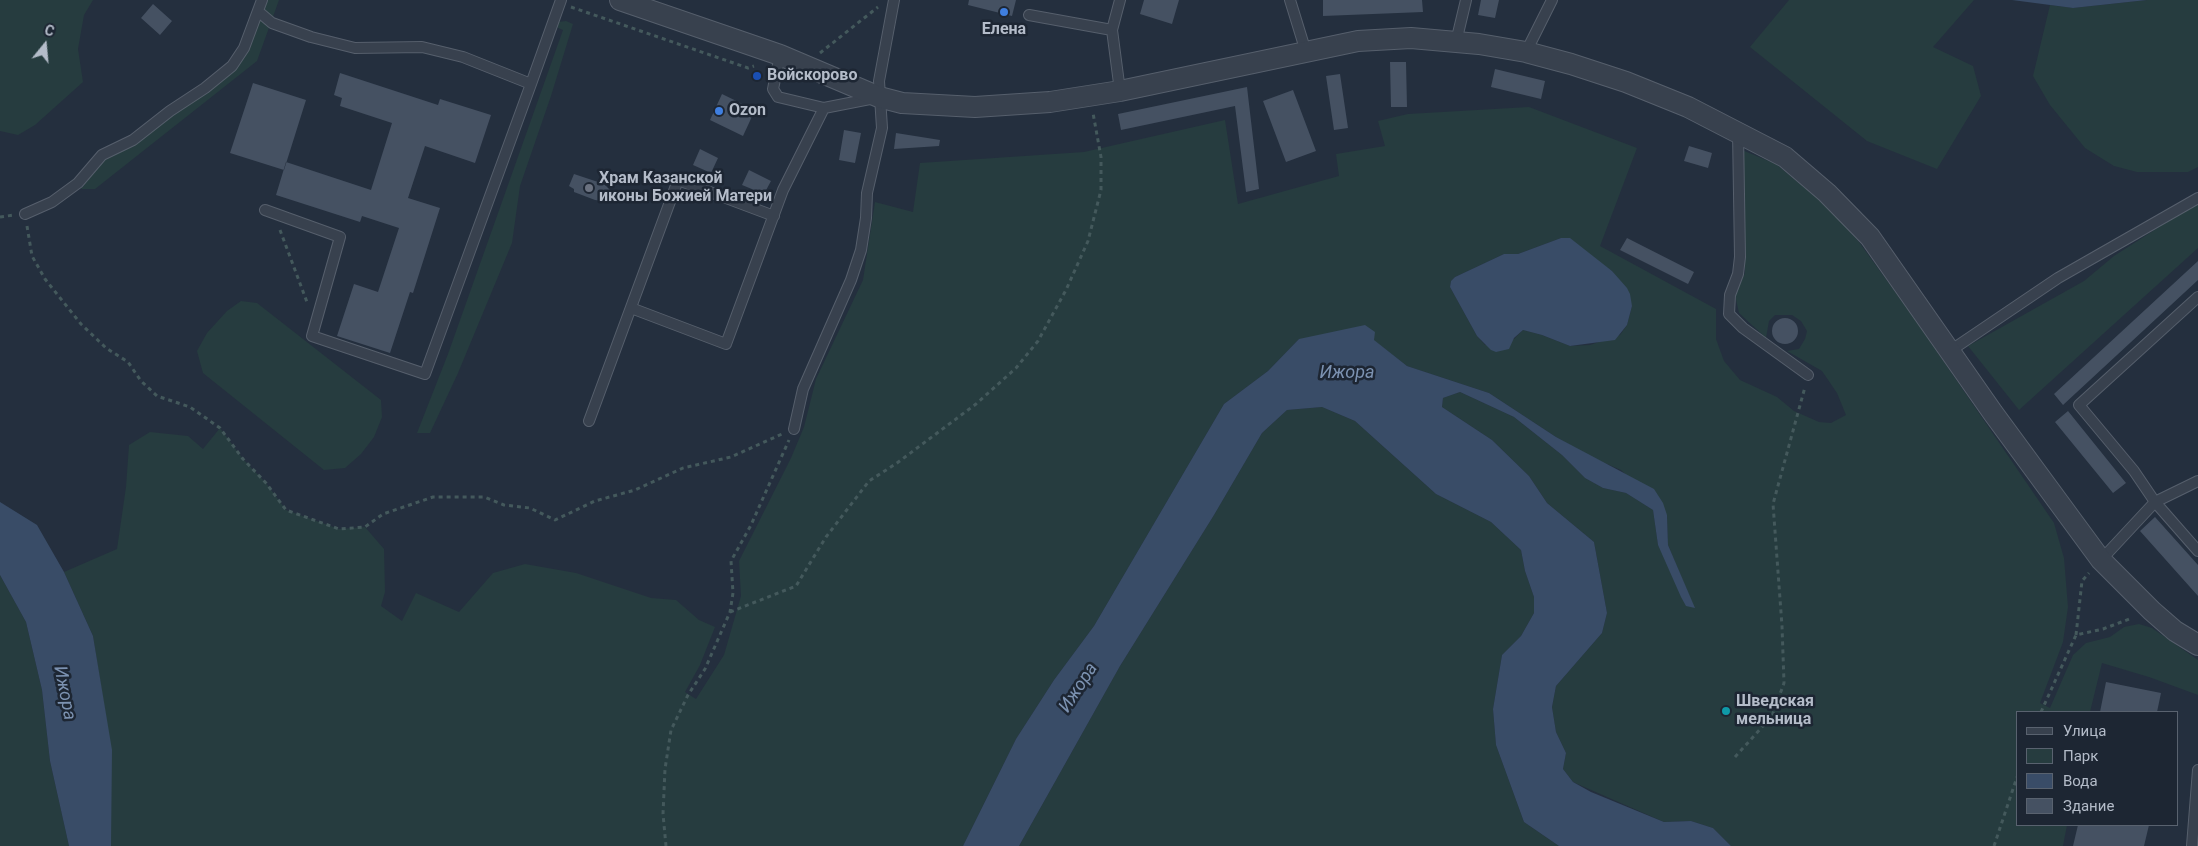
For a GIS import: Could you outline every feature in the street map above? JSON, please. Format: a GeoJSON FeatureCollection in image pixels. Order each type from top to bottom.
{"type":"FeatureCollection","features":[{"type":"Feature","properties":{"kind":"street"},"geometry":{"type":"LineString","coordinates":[[620,0],[780,55],[878,97],[902,103],[975,107],[1050,102],[1120,91],[1358,41],[1411,38],[1526,52],[1626,82],[1688,107],[1785,157],[1827,193],[1870,237],[1950,351],[2102,560],[2152,611],[2175,631],[2198,645]]}},
{"type":"Feature","properties":{"kind":"lane"},"geometry":{"type":"LineString","coordinates":[[25,214],[52,202],[78,183],[102,156],[133,140],[232,66],[244,48],[262,0]]}},
{"type":"Feature","properties":{"kind":"lane"},"geometry":{"type":"LineString","coordinates":[[794,429],[803,389],[851,280],[861,250],[866,218],[867,193],[882,128],[878,97],[879,82],[894,0]]}},
{"type":"Feature","properties":{"kind":"lane"},"geometry":{"type":"LineString","coordinates":[[1120,0],[1112,30],[1120,91]]}},
{"type":"Feature","properties":{"kind":"lane"},"geometry":{"type":"LineString","coordinates":[[1290,0],[1306,52]]}},
{"type":"Feature","properties":{"kind":"lane"},"geometry":{"type":"LineString","coordinates":[[1456,42],[1466,0]]}},
{"type":"Feature","properties":{"kind":"lane"},"geometry":{"type":"LineString","coordinates":[[1526,52],[1552,0]]}},
{"type":"Feature","properties":{"kind":"lane"},"geometry":{"type":"LineString","coordinates":[[270,212],[340,237],[312,336],[425,374],[560,2]]}},
{"type":"Feature","properties":{"kind":"lane"},"geometry":{"type":"LineString","coordinates":[[259,12],[272,23],[329,42],[355,48],[422,47],[463,57],[531,84]]}},
{"type":"Feature","properties":{"kind":"lane"},"geometry":{"type":"LineString","coordinates":[[1029,15],[1112,30]]}},
{"type":"Feature","properties":{"kind":"lane"},"geometry":{"type":"LineString","coordinates":[[780,55],[773,90],[778,98],[824,108],[878,97]]}},
{"type":"Feature","properties":{"kind":"lane"},"geometry":{"type":"LineString","coordinates":[[631,308],[726,344],[783,190],[824,108]]}},
{"type":"Feature","properties":{"kind":"lane"},"geometry":{"type":"LineString","coordinates":[[1738,132],[1740,257],[1738,274],[1730,295],[1729,314],[1743,328],[1808,375]]}},
{"type":"Feature","properties":{"kind":"lane"},"geometry":{"type":"LineString","coordinates":[[590,421],[678,180],[774,216]]}},
{"type":"Feature","properties":{"kind":"lane"},"geometry":{"type":"LineString","coordinates":[[1950,351],[2058,278],[2198,198]]}},
{"type":"Feature","properties":{"kind":"lane"},"geometry":{"type":"LineString","coordinates":[[2198,297],[2080,405],[2134,471],[2155,502],[2198,551]]}},
{"type":"Feature","properties":{"kind":"lane"},"geometry":{"type":"LineString","coordinates":[[2102,560],[2155,502],[2198,481]]}},
{"type":"Feature","properties":{"kind":"lane"},"geometry":{"type":"LineString","coordinates":[[2192,846],[2198,770]]}},
{"type":"Feature","properties":{"kind":"path"},"geometry":{"type":"LineString","coordinates":[[560,2],[748,68],[780,55]]}},
{"type":"Feature","properties":{"kind":"path"},"geometry":{"type":"LineString","coordinates":[[815,57],[879,6]]}},
{"type":"Feature","properties":{"kind":"path"},"geometry":{"type":"LineString","coordinates":[[730,612],[796,586],[826,537],[869,481],[897,463],[976,404],[1016,368],[1038,340],[1066,290],[1088,241],[1101,190],[1101,157],[1090,95]]}},
{"type":"Feature","properties":{"kind":"path"},"geometry":{"type":"LineString","coordinates":[[270,212],[315,324]]}},
{"type":"Feature","properties":{"kind":"path"},"geometry":{"type":"LineString","coordinates":[[25,214],[32,256],[45,279],[81,324],[106,348],[128,362],[142,381],[158,396],[190,407],[220,428],[243,459],[266,483],[286,510],[339,529],[365,527],[383,514],[433,497],[484,497],[504,505],[530,508],[554,520],[595,501],[635,490],[683,468],[731,457],[794,429]]}},
{"type":"Feature","properties":{"kind":"path"},"geometry":{"type":"LineString","coordinates":[[1735,757],[1772,716],[1784,683],[1773,504],[1808,375]]}},
{"type":"Feature","properties":{"kind":"path"},"geometry":{"type":"LineString","coordinates":[[666,846],[663,814],[665,769],[671,730],[688,694],[704,669],[730,612],[733,593],[731,562],[794,429]]}},
{"type":"Feature","properties":{"kind":"path"},"geometry":{"type":"LineString","coordinates":[[2041,711],[2076,635],[2082,581],[2102,560]]}},
{"type":"Feature","properties":{"kind":"path"},"geometry":{"type":"LineString","coordinates":[[2076,635],[2103,629],[2152,611]]}},
{"type":"Feature","properties":{"kind":"path"},"geometry":{"type":"LineString","coordinates":[[1994,846],[2016,780]]}},
{"type":"Feature","properties":{"kind":"green space"},"geometry":{"type":"Polygon","coordinates":[[[0,0],[93,0],[84,15],[78,49],[83,82],[35,125],[18,135],[0,131],[0,0]]]}},
{"type":"Feature","properties":{"kind":"green space"},"geometry":{"type":"Polygon","coordinates":[[[265,0],[279,0],[257,61],[95,189],[81,189],[105,158],[236,67],[265,0]]]}},
{"type":"Feature","properties":{"kind":"green space"},"geometry":{"type":"Polygon","coordinates":[[[1789,0],[1974,0],[1933,47],[1973,66],[1981,96],[1937,169],[1867,141],[1750,47],[1789,0]]]}},
{"type":"Feature","properties":{"kind":"green space"},"geometry":{"type":"Polygon","coordinates":[[[2147,0],[2198,0],[2198,167],[2188,172],[2137,172],[2114,166],[2085,148],[2050,105],[2033,76],[2050,5],[2073,8],[2147,0]]]}},
{"type":"Feature","properties":{"kind":"green space"},"geometry":{"type":"Polygon","coordinates":[[[566,21],[573,24],[520,186],[512,243],[458,373],[430,433],[417,433],[448,354],[563,30],[556,27],[558,22],[566,21]]]}},
{"type":"Feature","properties":{"kind":"green space"},"geometry":{"type":"Polygon","coordinates":[[[1529,107],[1637,148],[1600,246],[1716,309],[1716,339],[1724,361],[1740,380],[1777,397],[1794,411],[1819,422],[1831,423],[1846,415],[1837,393],[1822,371],[1787,351],[1799,349],[1805,339],[1807,331],[1801,321],[1792,315],[1775,315],[1769,321],[1766,338],[1739,313],[1735,295],[1745,273],[1742,150],[1776,164],[1829,208],[1859,242],[1916,321],[2054,523],[2064,558],[2068,607],[2063,642],[2040,703],[2050,708],[2073,655],[2086,643],[2110,637],[2124,627],[2139,624],[2152,628],[2198,660],[2198,695],[2149,677],[2102,663],[2090,711],[2016,711],[2016,826],[2067,826],[2063,846],[1731,846],[1713,828],[1691,821],[1664,822],[1573,782],[1563,769],[1566,753],[1556,732],[1552,707],[1556,686],[1602,633],[1607,613],[1594,542],[1547,503],[1529,476],[1492,440],[1442,407],[1443,398],[1460,392],[1514,417],[1562,455],[1585,478],[1603,488],[1626,493],[1653,510],[1658,545],[1694,608],[1668,545],[1667,515],[1621,470],[1593,458],[1556,437],[1489,393],[1407,366],[1373,340],[1299,339],[1268,371],[1224,404],[1094,626],[1054,680],[1016,739],[963,846],[111,846],[111,750],[93,636],[64,572],[117,549],[126,487],[129,445],[150,432],[188,436],[203,449],[220,428],[243,459],[266,483],[286,510],[339,529],[365,527],[384,549],[385,592],[381,606],[402,621],[416,593],[459,612],[493,573],[525,564],[576,573],[651,598],[676,600],[699,620],[715,627],[700,665],[685,692],[696,699],[724,655],[741,596],[739,561],[791,458],[804,427],[816,379],[863,280],[875,202],[913,212],[920,163],[1084,152],[1225,120],[1238,204],[1339,176],[1336,154],[1385,146],[1378,121],[1408,114],[1529,107]],[[1561,238],[1518,254],[1504,254],[1455,277],[1451,281],[1450,287],[1477,336],[1485,345],[1514,339],[1523,330],[1570,346],[1590,345],[1620,335],[1627,325],[1632,306],[1612,271],[1561,238]]]}},
{"type":"Feature","properties":{"kind":"green space"},"geometry":{"type":"Polygon","coordinates":[[[2198,202],[2198,248],[2019,410],[1968,346],[2084,281],[2114,256],[2198,202]]]}},
{"type":"Feature","properties":{"kind":"green space"},"geometry":{"type":"Polygon","coordinates":[[[241,301],[257,303],[381,400],[382,417],[374,437],[361,454],[345,468],[324,470],[203,373],[197,351],[207,333],[227,311],[241,301]]]}},
{"type":"Feature","properties":{"kind":"green space"},"geometry":{"type":"Polygon","coordinates":[[[1322,407],[1355,421],[1436,494],[1491,522],[1521,550],[1525,571],[1534,597],[1534,613],[1521,636],[1502,655],[1493,709],[1496,745],[1524,822],[1559,846],[1019,846],[1120,666],[1214,515],[1262,433],[1287,410],[1322,407]]]}},
{"type":"Feature","properties":{"kind":"green space"},"geometry":{"type":"Polygon","coordinates":[[[0,575],[26,622],[42,690],[50,761],[69,846],[0,846],[0,575]]]}},
{"type":"Feature","properties":{"kind":"water"},"geometry":{"type":"Polygon","coordinates":[[[2012,0],[2147,0],[2073,8],[2012,0]]]}},
{"type":"Feature","properties":{"kind":"water"},"geometry":{"type":"Polygon","coordinates":[[[1561,238],[1570,238],[1612,271],[1627,288],[1632,306],[1627,325],[1615,340],[1570,346],[1523,330],[1514,338],[1509,349],[1496,352],[1491,350],[1477,336],[1450,287],[1451,281],[1455,277],[1504,254],[1518,254],[1561,238]]]}},
{"type":"Feature","properties":{"kind":"water","name":"Ижора"},"geometry":{"type":"Polygon","coordinates":[[[1365,325],[1375,332],[1374,340],[1407,366],[1489,393],[1556,437],[1654,489],[1663,503],[1667,515],[1668,545],[1695,608],[1686,606],[1658,545],[1653,510],[1626,493],[1603,488],[1585,478],[1562,455],[1514,417],[1460,392],[1443,398],[1442,407],[1492,440],[1529,476],[1547,503],[1594,542],[1607,613],[1602,633],[1556,686],[1552,707],[1556,732],[1566,753],[1563,769],[1573,782],[1591,792],[1664,822],[1691,821],[1713,828],[1731,846],[1559,846],[1524,822],[1496,745],[1493,709],[1502,655],[1521,636],[1534,613],[1534,597],[1525,571],[1521,550],[1491,522],[1436,494],[1355,421],[1322,407],[1287,410],[1262,433],[1214,515],[1120,666],[1019,846],[963,846],[1016,739],[1054,680],[1094,626],[1224,404],[1268,371],[1299,339],[1365,325]]]}},
{"type":"Feature","properties":{"kind":"water","name":"Ижора"},"geometry":{"type":"Polygon","coordinates":[[[0,502],[37,525],[64,572],[93,636],[112,750],[111,846],[69,846],[50,761],[42,690],[26,622],[0,575],[0,502]]]}},
{"type":"Feature","properties":{"kind":"building","name":"Елена"},"geometry":{"type":"Polygon","coordinates":[[[969,0],[1016,0],[1012,16],[968,5],[969,0]]]}},
{"type":"Feature","properties":{"kind":"building"},"geometry":{"type":"Polygon","coordinates":[[[1144,0],[1179,0],[1172,24],[1140,14],[1144,0]]]}},
{"type":"Feature","properties":{"kind":"building"},"geometry":{"type":"Polygon","coordinates":[[[1323,0],[1422,0],[1423,12],[1323,16],[1323,0]]]}},
{"type":"Feature","properties":{"kind":"building"},"geometry":{"type":"Polygon","coordinates":[[[1481,0],[1499,0],[1495,18],[1478,15],[1481,0]]]}},
{"type":"Feature","properties":{"kind":"building"},"geometry":{"type":"Polygon","coordinates":[[[153,4],[172,21],[160,35],[141,18],[153,4]]]}},
{"type":"Feature","properties":{"kind":"building"},"geometry":{"type":"Polygon","coordinates":[[[1390,62],[1406,62],[1407,107],[1391,107],[1390,62]]]}},
{"type":"Feature","properties":{"kind":"building"},"geometry":{"type":"Polygon","coordinates":[[[1495,69],[1545,81],[1541,99],[1491,87],[1495,69]]]}},
{"type":"Feature","properties":{"kind":"building"},"geometry":{"type":"Polygon","coordinates":[[[340,73],[438,105],[440,99],[491,115],[475,163],[425,146],[408,198],[440,208],[413,293],[410,292],[390,353],[337,336],[354,284],[378,292],[399,228],[362,216],[360,222],[276,195],[286,162],[371,190],[392,123],[340,106],[342,98],[334,95],[340,73]]]}},
{"type":"Feature","properties":{"kind":"building"},"geometry":{"type":"Polygon","coordinates":[[[1340,74],[1348,128],[1334,130],[1326,76],[1340,74]]]}},
{"type":"Feature","properties":{"kind":"building"},"geometry":{"type":"Polygon","coordinates":[[[253,83],[306,100],[284,170],[230,153],[253,83]]]}},
{"type":"Feature","properties":{"kind":"building"},"geometry":{"type":"Polygon","coordinates":[[[1247,87],[1259,189],[1246,192],[1235,106],[1121,130],[1118,114],[1247,87]]]}},
{"type":"Feature","properties":{"kind":"building"},"geometry":{"type":"Polygon","coordinates":[[[1293,90],[1316,151],[1286,162],[1263,101],[1293,90]]]}},
{"type":"Feature","properties":{"kind":"building"},"geometry":{"type":"Polygon","coordinates":[[[722,94],[755,110],[743,136],[710,120],[722,94]]]}},
{"type":"Feature","properties":{"kind":"building"},"geometry":{"type":"Polygon","coordinates":[[[844,130],[861,133],[855,163],[839,160],[844,130]]]}},
{"type":"Feature","properties":{"kind":"building"},"geometry":{"type":"Polygon","coordinates":[[[896,133],[940,140],[939,146],[894,149],[896,133]]]}},
{"type":"Feature","properties":{"kind":"building"},"geometry":{"type":"Polygon","coordinates":[[[1689,146],[1712,153],[1708,168],[1684,161],[1689,146]]]}},
{"type":"Feature","properties":{"kind":"building"},"geometry":{"type":"Polygon","coordinates":[[[700,149],[718,158],[711,173],[693,165],[700,149]]]}},
{"type":"Feature","properties":{"kind":"building"},"geometry":{"type":"Polygon","coordinates":[[[749,170],[771,181],[764,194],[742,185],[749,170]]]}},
{"type":"Feature","properties":{"kind":"building","name":"Храм Казанской иконы Божией Матери"},"geometry":{"type":"Polygon","coordinates":[[[574,174],[604,184],[612,192],[608,202],[595,200],[574,192],[574,189],[569,186],[574,174]]]}},
{"type":"Feature","properties":{"kind":"building"},"geometry":{"type":"Polygon","coordinates":[[[1627,238],[1694,272],[1688,284],[1620,250],[1627,238]]]}},
{"type":"Feature","properties":{"kind":"building"},"geometry":{"type":"Polygon","coordinates":[[[2198,261],[2198,280],[2063,405],[2054,394],[2198,261]]]}},
{"type":"Feature","properties":{"kind":"building"},"geometry":{"type":"Polygon","coordinates":[[[1785,318],[1794,322],[1798,331],[1794,340],[1785,344],[1776,340],[1772,331],[1776,322],[1785,318]]]}},
{"type":"Feature","properties":{"kind":"building"},"geometry":{"type":"Polygon","coordinates":[[[2068,411],[2126,483],[2113,493],[2055,422],[2068,411]]]}},
{"type":"Feature","properties":{"kind":"building"},"geometry":{"type":"Polygon","coordinates":[[[2155,517],[2198,565],[2198,596],[2140,531],[2155,517]]]}},
{"type":"Feature","properties":{"kind":"building"},"geometry":{"type":"Polygon","coordinates":[[[2106,682],[2161,693],[2157,711],[2100,711],[2106,682]]]}},
{"type":"Feature","properties":{"kind":"building"},"geometry":{"type":"Polygon","coordinates":[[[2078,826],[2149,826],[2144,846],[2073,846],[2078,826]]]}},
{"type":"Feature","properties":{"kind":"place","name":"Елена"},"geometry":{"type":"Point","coordinates":[1004,12]}},
{"type":"Feature","properties":{"kind":"place","name":"Войскорово"},"geometry":{"type":"Point","coordinates":[757,76]}},
{"type":"Feature","properties":{"kind":"place","name":"Ozon"},"geometry":{"type":"Point","coordinates":[719,111]}},
{"type":"Feature","properties":{"kind":"place","name":"Храм Казанской иконы Божией Матери"},"geometry":{"type":"Point","coordinates":[589,188]}},
{"type":"Feature","properties":{"kind":"place","name":"Шведская мельница"},"geometry":{"type":"Point","coordinates":[1726,711]}}]}
